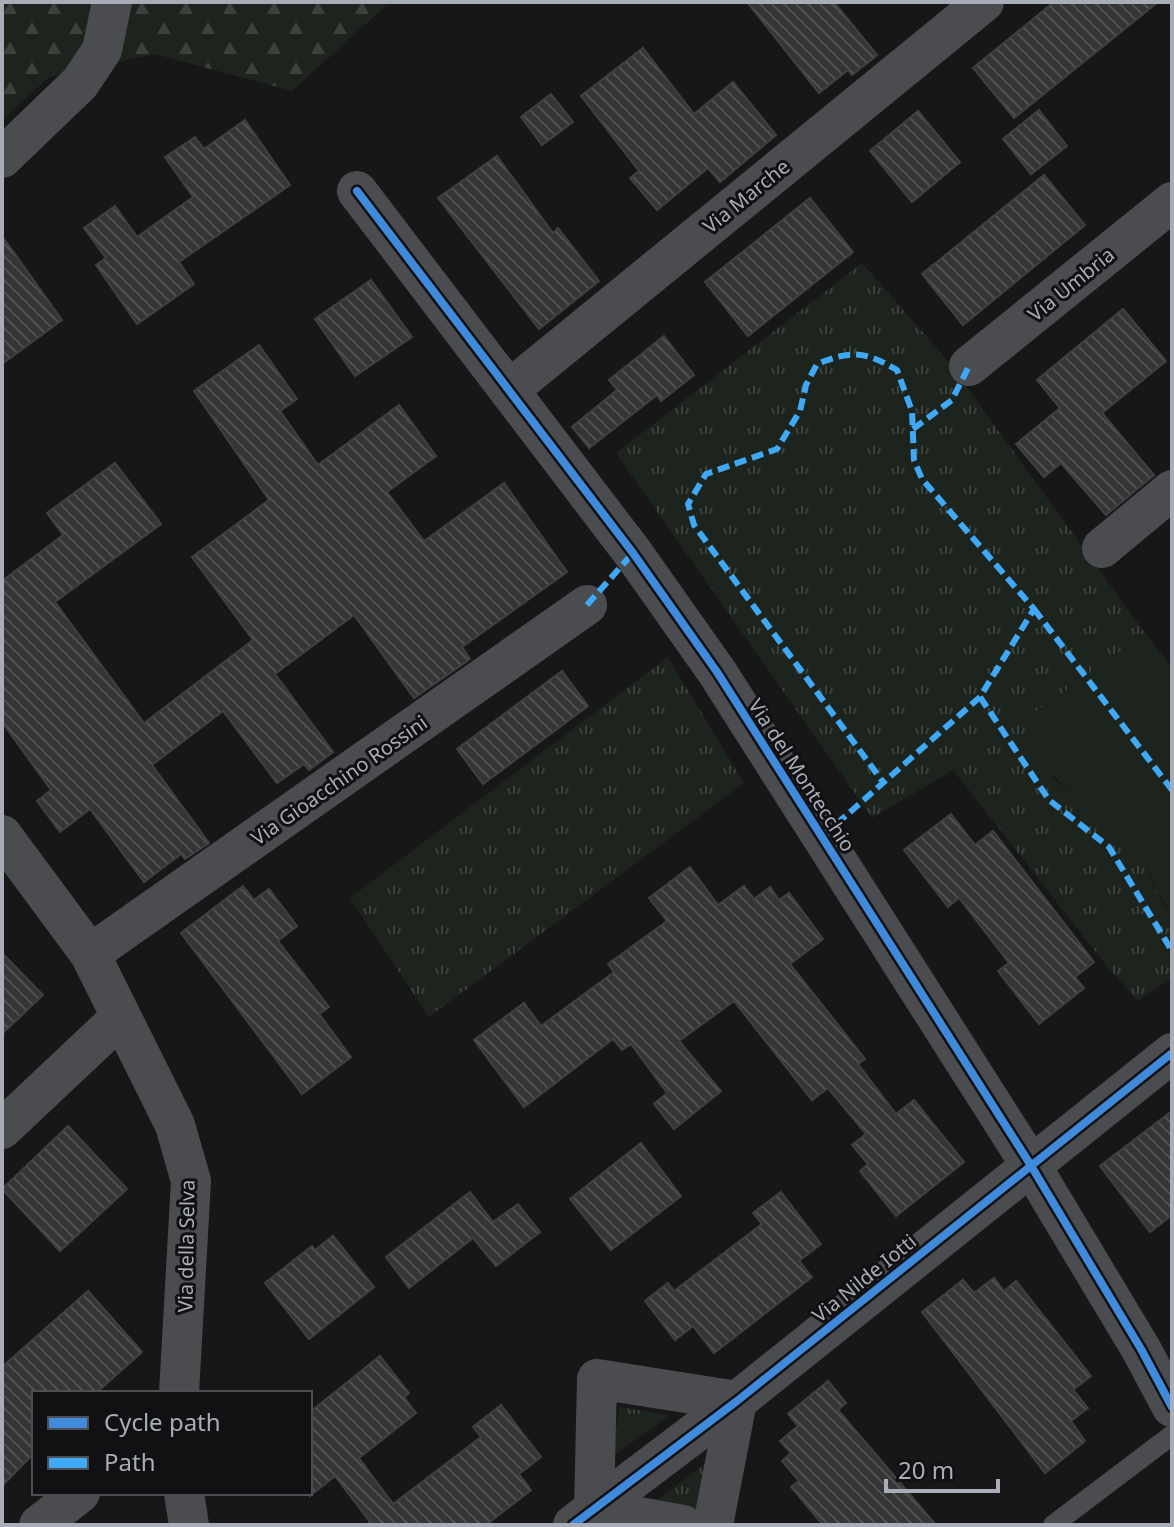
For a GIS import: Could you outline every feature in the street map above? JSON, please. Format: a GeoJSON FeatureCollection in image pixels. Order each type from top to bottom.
{"type":"FeatureCollection","features":[{"type":"Feature","properties":{"kind":"street"},"geometry":{"type":"LineString","coordinates":[[2,158],[80,83],[102,50],[112,2]]}},
{"type":"Feature","properties":{"kind":"street","name":"Via Marche"},"geometry":{"type":"LineString","coordinates":[[509,390],[984,2]]}},
{"type":"Feature","properties":{"kind":"street","name":"Via del Montecchio"},"geometry":{"type":"LineString","coordinates":[[357,191],[664,594],[717,672],[1030,1164],[1141,1349],[1172,1407]]}},
{"type":"Feature","properties":{"kind":"street","name":"Via Umbria"},"geometry":{"type":"LineString","coordinates":[[969,366],[1172,202]]}},
{"type":"Feature","properties":{"kind":"street"},"geometry":{"type":"LineString","coordinates":[[1102,548],[1172,490]]}},
{"type":"Feature","properties":{"kind":"street","name":"Via Gioacchino Rossini"},"geometry":{"type":"LineString","coordinates":[[90,954],[587,605]]}},
{"type":"Feature","properties":{"kind":"street","name":"Via della Selva"},"geometry":{"type":"LineString","coordinates":[[2,835],[90,954],[175,1125],[191,1181],[179,1391]]}},
{"type":"Feature","properties":{"kind":"street"},"geometry":{"type":"LineString","coordinates":[[2,1129],[121,1017]]}},
{"type":"Feature","properties":{"kind":"street","name":"Via Nilde Iotti"},"geometry":{"type":"LineString","coordinates":[[584,1517],[737,1401],[1172,1053]]}},
{"type":"Feature","properties":{"kind":"street"},"geometry":{"type":"LineString","coordinates":[[683,1525],[584,1517],[597,1379],[737,1401],[713,1525]]}},
{"type":"Feature","properties":{"kind":"street"},"geometry":{"type":"LineString","coordinates":[[39,1525],[77,1495]]}},
{"type":"Feature","properties":{"kind":"street"},"geometry":{"type":"LineString","coordinates":[[184,1495],[189,1525]]}},
{"type":"Feature","properties":{"kind":"lane"},"geometry":{"type":"LineString","coordinates":[[1053,1525],[1172,1435]]}},
{"type":"Feature","properties":{"kind":"green space"},"geometry":{"type":"Polygon","coordinates":[[[2,2],[390,2],[292,91],[155,54],[49,77],[2,121],[2,2]]]}},
{"type":"Feature","properties":{"kind":"green space"},"geometry":{"type":"Polygon","coordinates":[[[862,263],[948,361],[1145,633],[1033,714],[1054,779],[1119,833],[1141,860],[1163,904],[1172,913],[1172,977],[1138,1001],[1106,965],[953,770],[872,818],[616,453],[862,263]]]}},
{"type":"Feature","properties":{"kind":"green space"},"geometry":{"type":"Polygon","coordinates":[[[1145,633],[1172,667],[1172,913],[1137,856],[1050,771],[1039,758],[1032,738],[1033,714],[1145,633]]]}},
{"type":"Feature","properties":{"kind":"green space"},"geometry":{"type":"Polygon","coordinates":[[[668,657],[744,783],[429,1017],[350,898],[668,657]]]}},
{"type":"Feature","properties":{"kind":"green space"},"geometry":{"type":"Polygon","coordinates":[[[619,1407],[670,1415],[613,1456],[619,1407]]]}},
{"type":"Feature","properties":{"kind":"green space"},"geometry":{"type":"Polygon","coordinates":[[[706,1463],[699,1513],[653,1503],[706,1463]]]}},
{"type":"Feature","properties":{"kind":"building"},"geometry":{"type":"Polygon","coordinates":[[[747,2],[834,2],[877,55],[852,75],[848,70],[819,93],[747,2]]]}},
{"type":"Feature","properties":{"kind":"building"},"geometry":{"type":"Polygon","coordinates":[[[1054,2],[1158,2],[1014,118],[973,68],[1054,2]]]}},
{"type":"Feature","properties":{"kind":"building"},"geometry":{"type":"Polygon","coordinates":[[[643,48],[694,114],[733,82],[776,135],[720,182],[708,168],[657,210],[630,178],[639,171],[581,96],[643,48]]]}},
{"type":"Feature","properties":{"kind":"building"},"geometry":{"type":"Polygon","coordinates":[[[551,94],[573,122],[542,145],[521,117],[551,94]]]}},
{"type":"Feature","properties":{"kind":"building"},"geometry":{"type":"Polygon","coordinates":[[[1039,110],[1067,146],[1031,174],[1003,139],[1039,110]]]}},
{"type":"Feature","properties":{"kind":"building"},"geometry":{"type":"Polygon","coordinates":[[[918,111],[960,162],[912,202],[870,151],[918,111]]]}},
{"type":"Feature","properties":{"kind":"building"},"geometry":{"type":"Polygon","coordinates":[[[245,120],[290,185],[179,262],[194,284],[137,324],[96,265],[106,258],[84,228],[115,206],[137,237],[193,197],[165,157],[195,137],[204,149],[245,120]]]}},
{"type":"Feature","properties":{"kind":"building"},"geometry":{"type":"Polygon","coordinates":[[[497,156],[553,233],[558,228],[599,281],[539,329],[438,198],[497,156]]]}},
{"type":"Feature","properties":{"kind":"building"},"geometry":{"type":"Polygon","coordinates":[[[1044,175],[1085,225],[963,325],[922,274],[1044,175]]]}},
{"type":"Feature","properties":{"kind":"building"},"geometry":{"type":"Polygon","coordinates":[[[810,198],[853,252],[748,336],[705,282],[810,198]]]}},
{"type":"Feature","properties":{"kind":"building"},"geometry":{"type":"Polygon","coordinates":[[[2,236],[62,320],[2,364],[2,236]]]}},
{"type":"Feature","properties":{"kind":"building"},"geometry":{"type":"Polygon","coordinates":[[[371,280],[412,337],[355,376],[315,319],[371,280]]]}},
{"type":"Feature","properties":{"kind":"building"},"geometry":{"type":"Polygon","coordinates":[[[1123,309],[1166,361],[1102,413],[1154,475],[1106,515],[1061,463],[1044,477],[1016,444],[1060,408],[1037,380],[1123,309]]]}},
{"type":"Feature","properties":{"kind":"building"},"geometry":{"type":"Polygon","coordinates":[[[664,336],[694,375],[661,401],[657,395],[589,448],[572,427],[617,390],[609,380],[664,336]]]}},
{"type":"Feature","properties":{"kind":"building"},"geometry":{"type":"Polygon","coordinates":[[[259,345],[297,399],[280,411],[318,465],[399,405],[436,456],[387,492],[424,541],[504,483],[567,572],[462,647],[470,659],[414,698],[354,615],[275,674],[333,752],[309,770],[304,764],[277,783],[223,711],[152,765],[209,843],[185,859],[181,854],[144,882],[90,809],[60,832],[37,801],[51,790],[2,722],[2,581],[63,535],[47,513],[115,463],[161,524],[55,602],[144,723],[253,640],[192,557],[269,500],[194,391],[259,345]]]}},
{"type":"Feature","properties":{"kind":"building"},"geometry":{"type":"Polygon","coordinates":[[[562,671],[588,706],[483,784],[457,749],[562,671]]]}},
{"type":"Feature","properties":{"kind":"building"},"geometry":{"type":"Polygon","coordinates":[[[951,814],[975,845],[993,831],[1094,962],[1075,977],[1084,988],[1039,1024],[998,971],[1009,963],[959,898],[948,907],[904,850],[951,814]]]}},
{"type":"Feature","properties":{"kind":"building"},"geometry":{"type":"Polygon","coordinates":[[[690,867],[718,905],[744,886],[754,899],[770,887],[779,900],[789,893],[823,939],[790,964],[865,1059],[858,1064],[896,1114],[914,1100],[964,1162],[896,1216],[860,1171],[868,1164],[852,1145],[866,1134],[828,1088],[812,1100],[734,1001],[679,1041],[721,1091],[674,1129],[654,1104],[667,1093],[631,1044],[622,1050],[613,1039],[524,1107],[474,1040],[524,1003],[541,1026],[614,972],[608,964],[667,921],[649,898],[690,867]]]}},
{"type":"Feature","properties":{"kind":"building"},"geometry":{"type":"Polygon","coordinates":[[[243,886],[254,900],[269,889],[297,926],[278,941],[329,1007],[319,1014],[351,1057],[302,1094],[181,933],[243,886]]]}},
{"type":"Feature","properties":{"kind":"building"},"geometry":{"type":"Polygon","coordinates":[[[2,953],[43,995],[2,1034],[2,953]]]}},
{"type":"Feature","properties":{"kind":"building"},"geometry":{"type":"Polygon","coordinates":[[[1172,1111],[1172,1215],[1150,1232],[1100,1166],[1172,1111]]]}},
{"type":"Feature","properties":{"kind":"building"},"geometry":{"type":"Polygon","coordinates":[[[68,1126],[127,1189],[60,1251],[2,1189],[68,1126]]]}},
{"type":"Feature","properties":{"kind":"building"},"geometry":{"type":"Polygon","coordinates":[[[641,1143],[681,1196],[611,1250],[570,1199],[641,1143]]]}},
{"type":"Feature","properties":{"kind":"building"},"geometry":{"type":"Polygon","coordinates":[[[470,1192],[493,1222],[518,1204],[540,1232],[496,1266],[473,1238],[409,1288],[386,1257],[470,1192]]]}},
{"type":"Feature","properties":{"kind":"building"},"geometry":{"type":"Polygon","coordinates":[[[781,1192],[821,1244],[799,1261],[812,1277],[714,1353],[693,1326],[675,1340],[645,1301],[668,1283],[674,1291],[762,1224],[753,1213],[781,1192]]]}},
{"type":"Feature","properties":{"kind":"building"},"geometry":{"type":"Polygon","coordinates":[[[333,1236],[374,1287],[309,1339],[265,1283],[312,1246],[315,1250],[333,1236]]]}},
{"type":"Feature","properties":{"kind":"building"},"geometry":{"type":"Polygon","coordinates":[[[994,1278],[1004,1291],[1016,1281],[1091,1376],[1073,1390],[1088,1408],[1071,1421],[1085,1441],[1045,1473],[922,1312],[963,1280],[974,1293],[994,1278]]]}},
{"type":"Feature","properties":{"kind":"building"},"geometry":{"type":"Polygon","coordinates":[[[88,1291],[142,1352],[98,1391],[32,1391],[32,1455],[2,1486],[2,1367],[88,1291]]]}},
{"type":"Feature","properties":{"kind":"building"},"geometry":{"type":"Polygon","coordinates":[[[380,1356],[409,1393],[404,1397],[416,1413],[359,1458],[393,1504],[481,1437],[473,1427],[501,1405],[541,1457],[519,1474],[531,1490],[486,1525],[366,1525],[370,1522],[335,1476],[312,1494],[312,1410],[380,1356]]]}},
{"type":"Feature","properties":{"kind":"building"},"geometry":{"type":"Polygon","coordinates":[[[828,1381],[846,1403],[838,1410],[936,1525],[823,1525],[791,1487],[799,1481],[782,1461],[791,1453],[780,1441],[798,1426],[788,1414],[828,1381]]]}},
{"type":"Feature","properties":{"kind":"marked path"},"geometry":{"type":"LineString","coordinates":[[823,836],[980,697],[1034,609],[922,479],[914,460],[912,411],[897,370],[876,359],[849,355],[817,364],[806,385],[800,411],[777,449],[706,474],[688,504],[694,525],[883,782]]}},
{"type":"Feature","properties":{"kind":"marked path"},"geometry":{"type":"LineString","coordinates":[[913,429],[952,400],[969,366]]}},
{"type":"Feature","properties":{"kind":"marked path"},"geometry":{"type":"LineString","coordinates":[[587,605],[633,553]]}},
{"type":"Feature","properties":{"kind":"marked path"},"geometry":{"type":"LineString","coordinates":[[1034,609],[1172,790]]}},
{"type":"Feature","properties":{"kind":"marked path"},"geometry":{"type":"LineString","coordinates":[[980,697],[1049,800],[1109,847],[1172,951]]}},
{"type":"Feature","properties":{"kind":"cycle path"},"geometry":{"type":"LineString","coordinates":[[357,191],[633,553],[717,672],[1030,1164],[1141,1349],[1172,1407]]}},
{"type":"Feature","properties":{"kind":"cycle path"},"geometry":{"type":"LineString","coordinates":[[573,1525],[737,1401],[1172,1053]]}}]}
